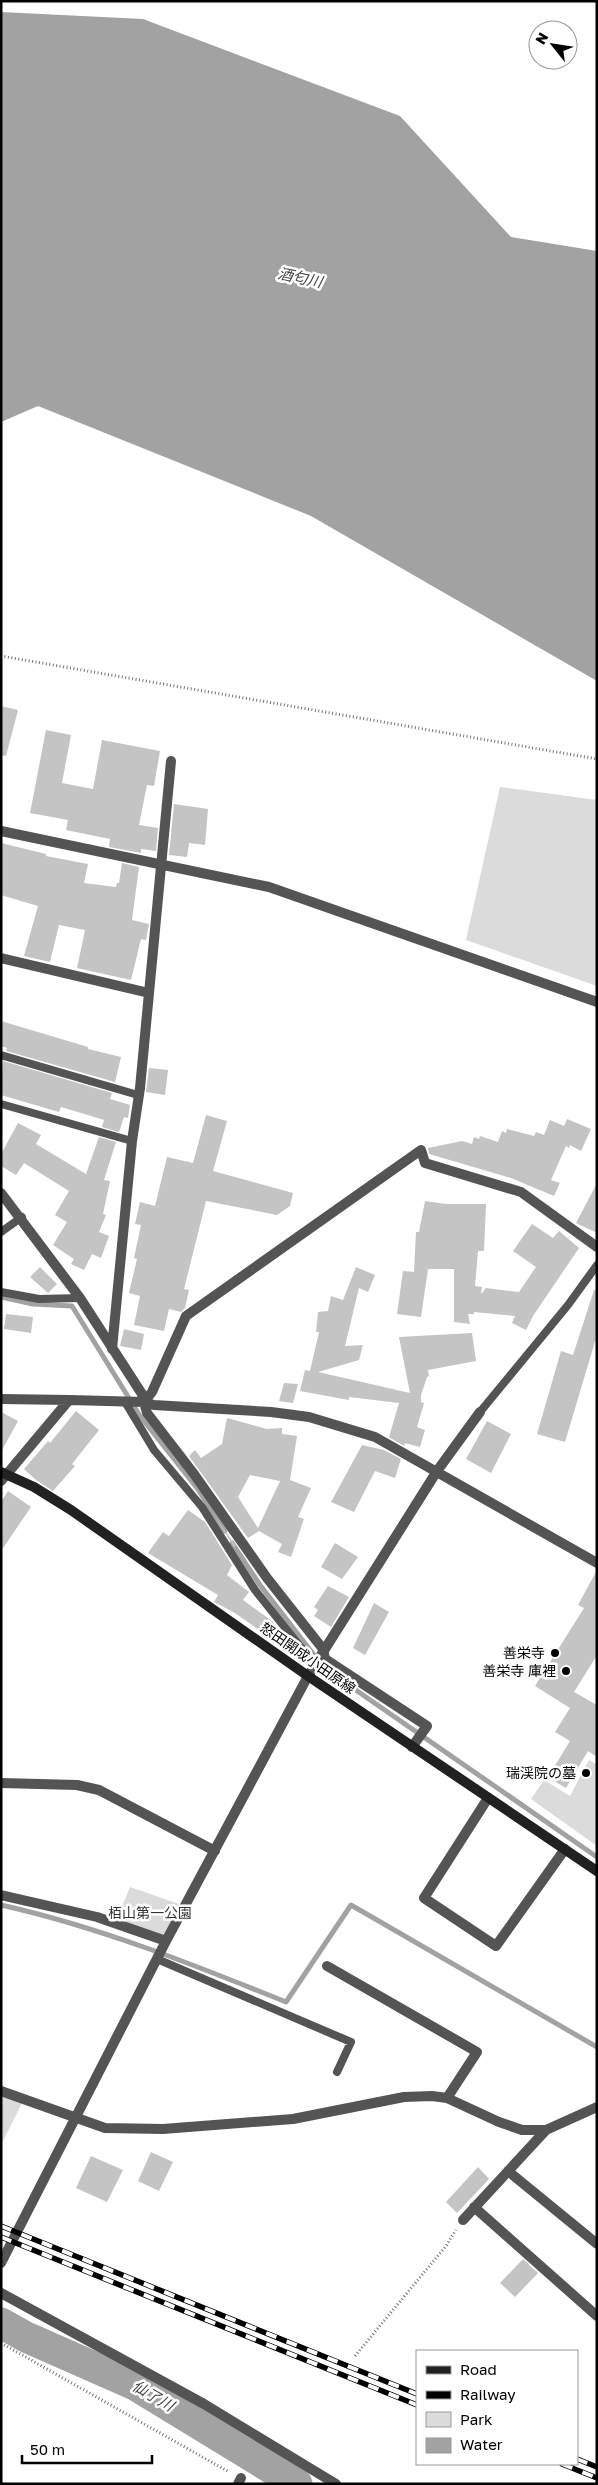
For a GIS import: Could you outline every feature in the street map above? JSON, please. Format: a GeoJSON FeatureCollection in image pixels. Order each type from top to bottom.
{"type":"FeatureCollection","features":[{"type":"Feature","properties":{"kind":"main road","name":"怒田開成小田原線"},"geometry":{"type":"LineString","coordinates":[[3,1476],[34,1487],[71,1510],[308,1676],[597,1872]]}},
{"type":"Feature","properties":{"kind":"street"},"geometry":{"type":"LineString","coordinates":[[112,1349],[171,761]]}},
{"type":"Feature","properties":{"kind":"street"},"geometry":{"type":"LineString","coordinates":[[1,831],[269,887],[597,1002]]}},
{"type":"Feature","properties":{"kind":"street"},"geometry":{"type":"LineString","coordinates":[[1,958],[149,993]]}},
{"type":"Feature","properties":{"kind":"street"},"geometry":{"type":"LineString","coordinates":[[143,1402],[152,1392],[186,1316],[421,1150],[425,1163],[521,1192],[597,1247]]}},
{"type":"Feature","properties":{"kind":"street"},"geometry":{"type":"LineString","coordinates":[[1,1193],[22,1217],[80,1298],[142,1394],[147,1413],[194,1474],[267,1578],[323,1650],[325,1658],[427,1726],[412,1747]]}},
{"type":"Feature","properties":{"kind":"street"},"geometry":{"type":"LineString","coordinates":[[1,1399],[143,1402],[154,1405],[271,1412],[309,1417],[375,1437],[597,1563]]}},
{"type":"Feature","properties":{"kind":"street"},"geometry":{"type":"LineString","coordinates":[[3,1476],[69,1400]]}},
{"type":"Feature","properties":{"kind":"street"},"geometry":{"type":"LineString","coordinates":[[1,2263],[157,1959],[308,1676],[437,1471],[480,1412]]}},
{"type":"Feature","properties":{"kind":"street"},"geometry":{"type":"LineString","coordinates":[[1,1783],[78,1785],[99,1790],[215,1851]]}},
{"type":"Feature","properties":{"kind":"street"},"geometry":{"type":"LineString","coordinates":[[488,1798],[424,1898],[496,1946],[565,1849]]}},
{"type":"Feature","properties":{"kind":"street"},"geometry":{"type":"LineString","coordinates":[[1,1895],[98,1918],[166,1942]]}},
{"type":"Feature","properties":{"kind":"street"},"geometry":{"type":"LineString","coordinates":[[327,1966],[477,2052],[447,2098]]}},
{"type":"Feature","properties":{"kind":"street"},"geometry":{"type":"LineString","coordinates":[[1,2091],[105,2128],[199,2127],[293,2120],[404,2098],[447,2098],[522,2130],[546,2130]]}},
{"type":"Feature","properties":{"kind":"street"},"geometry":{"type":"LineString","coordinates":[[462,2220],[546,2130],[597,2107]]}},
{"type":"Feature","properties":{"kind":"street"},"geometry":{"type":"LineString","coordinates":[[508,2171],[597,2244]]}},
{"type":"Feature","properties":{"kind":"street"},"geometry":{"type":"LineString","coordinates":[[474,2207],[597,2316]]}},
{"type":"Feature","properties":{"kind":"street"},"geometry":{"type":"LineString","coordinates":[[1,2293],[204,2404],[336,2484]]}},
{"type":"Feature","properties":{"kind":"lane"},"geometry":{"type":"LineString","coordinates":[[1,1055],[138,1095]]}},
{"type":"Feature","properties":{"kind":"lane"},"geometry":{"type":"LineString","coordinates":[[1,1104],[132,1141]]}},
{"type":"Feature","properties":{"kind":"lane"},"geometry":{"type":"LineString","coordinates":[[1,1232],[22,1217]]}},
{"type":"Feature","properties":{"kind":"lane"},"geometry":{"type":"LineString","coordinates":[[480,1412],[568,1305],[597,1265]]}},
{"type":"Feature","properties":{"kind":"lane"},"geometry":{"type":"LineString","coordinates":[[1,1292],[39,1299],[80,1298]]}},
{"type":"Feature","properties":{"kind":"lane"},"geometry":{"type":"LineString","coordinates":[[125,1402],[154,1450],[202,1507],[255,1590],[315,1665]]}},
{"type":"Feature","properties":{"kind":"lane"},"geometry":{"type":"LineString","coordinates":[[157,1959],[351,2042],[337,2072]]}},
{"type":"Feature","properties":{"kind":"path"},"geometry":{"type":"LineString","coordinates":[[1,656],[597,759]]}},
{"type":"Feature","properties":{"kind":"path"},"geometry":{"type":"LineString","coordinates":[[355,2356],[446,2246],[462,2220]]}},
{"type":"Feature","properties":{"kind":"path"},"geometry":{"type":"LineString","coordinates":[[1,2343],[240,2481]]}},
{"type":"Feature","properties":{"kind":"green space"},"geometry":{"type":"Polygon","coordinates":[[[500,787],[597,800],[597,986],[466,940],[500,787]]]}},
{"type":"Feature","properties":{"kind":"green space"},"geometry":{"type":"Polygon","coordinates":[[[589,1760],[597,1765],[597,1846],[531,1799],[544,1780],[570,1796],[589,1760]]]}},
{"type":"Feature","properties":{"kind":"green space","name":"栢山第一公園"},"geometry":{"type":"Polygon","coordinates":[[[130,1887],[182,1905],[164,1938],[116,1921],[130,1887]]]}},
{"type":"Feature","properties":{"kind":"green space"},"geometry":{"type":"Polygon","coordinates":[[[1,2096],[22,2103],[1,2145],[1,2096]]]}},
{"type":"Feature","properties":{"kind":"water","name":"酒匂川"},"geometry":{"type":"Polygon","coordinates":[[[1,12],[143,19],[400,116],[511,237],[597,251],[597,681],[311,516],[38,406],[1,422],[1,12]]]}},
{"type":"Feature","properties":{"kind":"building"},"geometry":{"type":"Polygon","coordinates":[[[1,706],[18,710],[6,756],[1,755],[1,706]]]}},
{"type":"Feature","properties":{"kind":"building"},"geometry":{"type":"Polygon","coordinates":[[[46,730],[71,735],[62,783],[93,789],[102,740],[160,751],[154,786],[147,785],[139,825],[158,828],[156,851],[141,849],[141,853],[109,847],[110,839],[66,830],[68,820],[30,813],[46,730]]]}},
{"type":"Feature","properties":{"kind":"building"},"geometry":{"type":"Polygon","coordinates":[[[174,804],[208,809],[205,845],[189,843],[187,857],[169,855],[174,804]]]}},
{"type":"Feature","properties":{"kind":"building"},"geometry":{"type":"Polygon","coordinates":[[[1,843],[46,854],[46,856],[88,864],[84,883],[116,887],[117,883],[119,883],[122,863],[139,867],[132,920],[149,924],[146,940],[141,939],[131,980],[77,968],[85,930],[59,925],[50,962],[24,956],[38,906],[1,895],[1,843]]]}},
{"type":"Feature","properties":{"kind":"building"},"geometry":{"type":"Polygon","coordinates":[[[1,1021],[88,1047],[88,1049],[121,1057],[115,1082],[6,1051],[7,1048],[1,1046],[1,1021]]]}},
{"type":"Feature","properties":{"kind":"building"},"geometry":{"type":"Polygon","coordinates":[[[3,1061],[112,1093],[110,1099],[130,1105],[128,1118],[124,1117],[119,1132],[102,1127],[104,1120],[101,1119],[61,1107],[59,1112],[1,1095],[3,1061]]]}},
{"type":"Feature","properties":{"kind":"building"},"geometry":{"type":"Polygon","coordinates":[[[149,1068],[168,1070],[165,1095],[146,1092],[149,1068]]]}},
{"type":"Feature","properties":{"kind":"building"},"geometry":{"type":"Polygon","coordinates":[[[206,1115],[227,1121],[213,1171],[293,1193],[290,1206],[277,1215],[206,1201],[184,1289],[189,1290],[185,1308],[181,1312],[169,1309],[164,1331],[134,1325],[140,1296],[129,1293],[137,1259],[134,1258],[141,1225],[135,1224],[140,1202],[155,1206],[167,1157],[193,1163],[206,1115]]]}},
{"type":"Feature","properties":{"kind":"building"},"geometry":{"type":"Polygon","coordinates":[[[567,1119],[591,1129],[581,1151],[570,1145],[569,1148],[566,1146],[551,1180],[560,1183],[554,1196],[511,1178],[429,1154],[428,1148],[462,1141],[472,1144],[474,1137],[479,1139],[480,1136],[498,1142],[502,1131],[506,1133],[507,1129],[534,1136],[536,1132],[544,1135],[550,1120],[564,1126],[567,1119]]]}},
{"type":"Feature","properties":{"kind":"building"},"geometry":{"type":"Polygon","coordinates":[[[18,1123],[41,1135],[36,1144],[86,1174],[99,1137],[116,1142],[104,1180],[110,1181],[103,1214],[106,1215],[99,1232],[109,1236],[101,1258],[92,1254],[84,1270],[71,1264],[74,1259],[53,1245],[67,1222],[55,1215],[69,1191],[24,1163],[16,1175],[1,1166],[1,1154],[18,1123]]]}},
{"type":"Feature","properties":{"kind":"building"},"geometry":{"type":"Polygon","coordinates":[[[597,1183],[597,1233],[576,1223],[597,1183]]]}},
{"type":"Feature","properties":{"kind":"building"},"geometry":{"type":"Polygon","coordinates":[[[425,1201],[446,1204],[486,1204],[484,1251],[478,1251],[475,1286],[482,1287],[481,1294],[486,1288],[519,1292],[536,1267],[513,1251],[532,1224],[553,1238],[559,1231],[579,1248],[533,1316],[526,1330],[512,1323],[515,1316],[474,1312],[474,1314],[468,1314],[470,1324],[454,1322],[454,1269],[428,1269],[421,1317],[397,1314],[403,1271],[414,1272],[416,1232],[419,1232],[425,1201]]]}},
{"type":"Feature","properties":{"kind":"building"},"geometry":{"type":"Polygon","coordinates":[[[40,1267],[57,1284],[48,1293],[30,1277],[40,1267]]]}},
{"type":"Feature","properties":{"kind":"building"},"geometry":{"type":"Polygon","coordinates":[[[356,1267],[375,1275],[368,1292],[359,1288],[345,1346],[363,1345],[359,1360],[318,1372],[410,1393],[399,1337],[472,1333],[476,1361],[428,1370],[429,1376],[421,1395],[421,1402],[424,1403],[417,1427],[425,1430],[420,1447],[405,1443],[404,1446],[389,1437],[399,1403],[349,1397],[349,1400],[300,1391],[305,1370],[310,1371],[319,1332],[316,1332],[318,1312],[328,1311],[331,1296],[343,1300],[356,1267]]]}},
{"type":"Feature","properties":{"kind":"building"},"geometry":{"type":"Polygon","coordinates":[[[594,1290],[597,1291],[597,1335],[565,1442],[537,1434],[561,1351],[573,1355],[594,1290]]]}},
{"type":"Feature","properties":{"kind":"building"},"geometry":{"type":"Polygon","coordinates":[[[6,1314],[33,1317],[31,1333],[4,1329],[6,1314]]]}},
{"type":"Feature","properties":{"kind":"building"},"geometry":{"type":"Polygon","coordinates":[[[124,1329],[144,1334],[141,1350],[120,1346],[124,1329]]]}},
{"type":"Feature","properties":{"kind":"building"},"geometry":{"type":"Polygon","coordinates":[[[284,1383],[298,1384],[293,1403],[279,1401],[284,1383]]]}},
{"type":"Feature","properties":{"kind":"building"},"geometry":{"type":"Polygon","coordinates":[[[76,1411],[99,1430],[72,1464],[75,1466],[53,1491],[36,1480],[24,1469],[48,1441],[50,1443],[76,1411]]]}},
{"type":"Feature","properties":{"kind":"building"},"geometry":{"type":"Polygon","coordinates":[[[1,1412],[18,1421],[1,1452],[1,1412]]]}},
{"type":"Feature","properties":{"kind":"building"},"geometry":{"type":"Polygon","coordinates":[[[227,1418],[267,1429],[282,1428],[282,1434],[297,1436],[290,1480],[311,1488],[298,1517],[304,1519],[291,1557],[278,1552],[282,1544],[259,1531],[248,1538],[189,1456],[195,1450],[201,1458],[222,1444],[227,1418]],[[250,1475],[238,1497],[258,1528],[280,1481],[250,1475]]]}},
{"type":"Feature","properties":{"kind":"building"},"geometry":{"type":"Polygon","coordinates":[[[487,1421],[511,1434],[491,1473],[466,1459],[487,1421]]]}},
{"type":"Feature","properties":{"kind":"building"},"geometry":{"type":"Polygon","coordinates":[[[362,1445],[384,1450],[401,1459],[395,1478],[375,1471],[354,1512],[331,1502],[362,1445]]]}},
{"type":"Feature","properties":{"kind":"building"},"geometry":{"type":"Polygon","coordinates":[[[8,1491],[31,1507],[1,1551],[1,1502],[8,1491]]]}},
{"type":"Feature","properties":{"kind":"building"},"geometry":{"type":"Polygon","coordinates":[[[188,1510],[205,1522],[232,1565],[227,1575],[249,1592],[243,1600],[272,1621],[300,1655],[261,1634],[262,1632],[235,1613],[214,1602],[218,1595],[148,1553],[163,1532],[169,1536],[188,1510]]]}},
{"type":"Feature","properties":{"kind":"building"},"geometry":{"type":"Polygon","coordinates":[[[213,1514],[236,1546],[234,1547],[213,1514]]]}},
{"type":"Feature","properties":{"kind":"building"},"geometry":{"type":"Polygon","coordinates":[[[335,1543],[358,1557],[342,1579],[321,1567],[335,1543]]]}},
{"type":"Feature","properties":{"kind":"building"},"geometry":{"type":"Polygon","coordinates":[[[597,1570],[597,1655],[574,1692],[597,1705],[597,1757],[588,1751],[566,1788],[548,1777],[570,1741],[555,1732],[570,1708],[535,1686],[584,1608],[578,1605],[597,1570]]]}},
{"type":"Feature","properties":{"kind":"building"},"geometry":{"type":"Polygon","coordinates":[[[328,1586],[349,1597],[331,1627],[314,1616],[318,1610],[314,1607],[328,1586]]]}},
{"type":"Feature","properties":{"kind":"building"},"geometry":{"type":"Polygon","coordinates":[[[374,1603],[389,1612],[365,1655],[353,1648],[374,1603]]]}},
{"type":"Feature","properties":{"kind":"building"},"geometry":{"type":"Polygon","coordinates":[[[151,2152],[173,2162],[159,2191],[138,2181],[151,2152]]]}},
{"type":"Feature","properties":{"kind":"building"},"geometry":{"type":"Polygon","coordinates":[[[91,2156],[123,2170],[107,2202],[76,2188],[91,2156]]]}},
{"type":"Feature","properties":{"kind":"building"},"geometry":{"type":"Polygon","coordinates":[[[478,2167],[489,2179],[457,2213],[446,2202],[478,2167]]]}},
{"type":"Feature","properties":{"kind":"building"},"geometry":{"type":"Polygon","coordinates":[[[523,2259],[538,2273],[515,2297],[500,2283],[523,2259]]]}},
{"type":"Feature","properties":{"kind":"waterway"},"geometry":{"type":"LineString","coordinates":[[1,1297],[33,1304],[72,1306],[140,1416],[197,1488],[225,1531]]}},
{"type":"Feature","properties":{"kind":"waterway"},"geometry":{"type":"LineString","coordinates":[[232,1543],[260,1585],[324,1668],[597,1857]]}},
{"type":"Feature","properties":{"kind":"waterway"},"geometry":{"type":"LineString","coordinates":[[1,1905],[109,1935],[180,1960],[286,2002],[351,1905],[597,2047]]}},
{"type":"Feature","properties":{"kind":"waterway","name":"仙了川"},"geometry":{"type":"LineString","coordinates":[[1,2323],[26,2337],[135,2385],[297,2484]]}},
{"type":"Feature","properties":{"kind":"railway"},"geometry":{"type":"LineString","coordinates":[[1,2226],[416,2394]]}},
{"type":"Feature","properties":{"kind":"railway"},"geometry":{"type":"LineString","coordinates":[[1,2237],[416,2405]]}},
{"type":"Feature","properties":{"kind":"railway"},"geometry":{"type":"LineString","coordinates":[[578,2459],[597,2467]]}},
{"type":"Feature","properties":{"kind":"railway"},"geometry":{"type":"LineString","coordinates":[[564,2465],[597,2478]]}},
{"type":"Feature","properties":{"kind":"place","name":"善栄寺"},"geometry":{"type":"Point","coordinates":[555,1653]}},
{"type":"Feature","properties":{"kind":"place","name":"善栄寺 庫裡"},"geometry":{"type":"Point","coordinates":[566,1671]}},
{"type":"Feature","properties":{"kind":"place","name":"瑞渓院の墓"},"geometry":{"type":"Point","coordinates":[586,1773]}}]}
